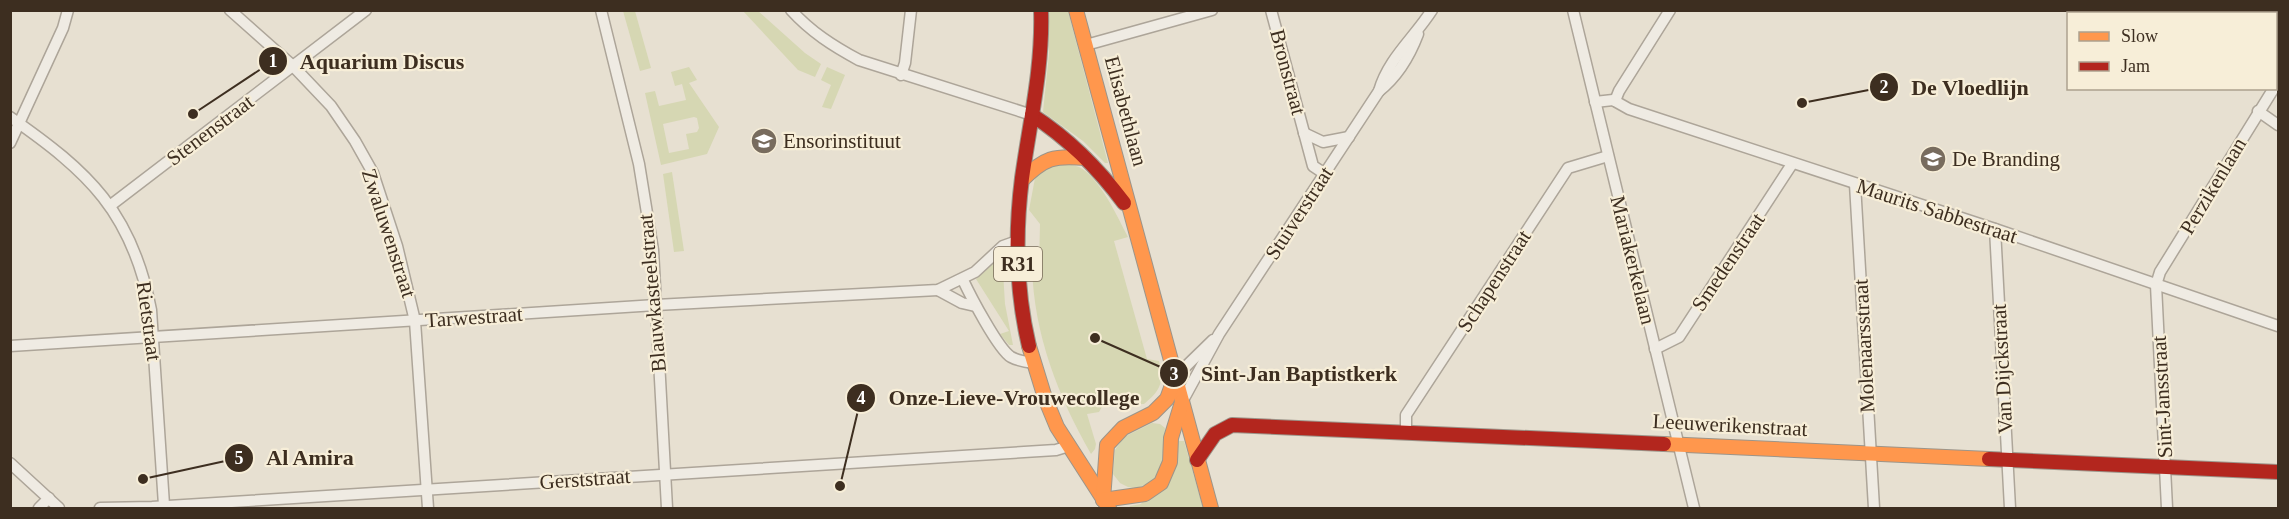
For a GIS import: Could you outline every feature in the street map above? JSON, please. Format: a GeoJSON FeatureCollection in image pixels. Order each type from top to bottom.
{"type":"FeatureCollection","features":[{"type":"Feature","properties":{"kind":"main road","name":"R31"},"geometry":{"type":"LineString","coordinates":[[1041,10],[1040,61],[1022,180],[1017,241],[1020,296],[1034,363],[1051,413],[1104,506]]}},
{"type":"Feature","properties":{"kind":"main road","name":"Elisabethlaan"},"geometry":{"type":"LineString","coordinates":[[1077,10],[1211,508]]}},
{"type":"Feature","properties":{"kind":"main road","name":"Elisabethlaan"},"geometry":{"type":"LineString","coordinates":[[1032,115],[1060,134],[1106,176],[1135,223]]}},
{"type":"Feature","properties":{"kind":"main road"},"geometry":{"type":"LineString","coordinates":[[1022,180],[1037,164],[1055,156],[1085,158]]}},
{"type":"Feature","properties":{"kind":"main road"},"geometry":{"type":"LineString","coordinates":[[1176,377],[1167,399],[1153,413],[1123,428],[1107,445],[1104,506],[1147,494],[1155,490],[1164,479],[1170,462],[1173,431],[1182,402]]}},
{"type":"Feature","properties":{"kind":"main road","name":"Leeuwerikenstraat"},"geometry":{"type":"LineString","coordinates":[[1197,460],[1209,439],[1220,428],[1232,425],[1678,443],[2278,472]]}},
{"type":"Feature","properties":{"kind":"street"},"geometry":{"type":"LineString","coordinates":[[10,143],[68,10]]}},
{"type":"Feature","properties":{"kind":"street","name":"Zwaluwenstraat"},"geometry":{"type":"LineString","coordinates":[[230,10],[293,66],[331,106],[373,173],[397,246],[416,321],[428,508]]}},
{"type":"Feature","properties":{"kind":"street","name":"Stenenstraat"},"geometry":{"type":"LineString","coordinates":[[111,205],[366,10]]}},
{"type":"Feature","properties":{"kind":"street","name":"Blauwkasteelstraat"},"geometry":{"type":"LineString","coordinates":[[601,10],[639,164],[653,250],[667,508]]}},
{"type":"Feature","properties":{"kind":"street"},"geometry":{"type":"LineString","coordinates":[[791,10],[807,27],[833,47],[859,60],[1032,115]]}},
{"type":"Feature","properties":{"kind":"street"},"geometry":{"type":"LineString","coordinates":[[901,75],[905,63],[911,10]]}},
{"type":"Feature","properties":{"kind":"street"},"geometry":{"type":"LineString","coordinates":[[1086,45],[1187,14],[1212,10]]}},
{"type":"Feature","properties":{"kind":"street","name":"Bronstraat"},"geometry":{"type":"LineString","coordinates":[[1272,10],[1313,166],[1324,174]]}},
{"type":"Feature","properties":{"kind":"street","name":"Stuiverstraat"},"geometry":{"type":"LineString","coordinates":[[1182,402],[1219,334],[1379,91],[1389,83],[1412,49],[1419,31],[1432,10]]}},
{"type":"Feature","properties":{"kind":"street","name":"Mariakerkelaan"},"geometry":{"type":"LineString","coordinates":[[1573,10],[1694,508]]}},
{"type":"Feature","properties":{"kind":"street"},"geometry":{"type":"LineString","coordinates":[[1615,101],[1670,10]]}},
{"type":"Feature","properties":{"kind":"street","name":"Perzikenlaan"},"geometry":{"type":"LineString","coordinates":[[2156,285],[2160,272],[2258,111],[2274,90]]}},
{"type":"Feature","properties":{"kind":"street","name":"Maurits Sabbestraat"},"geometry":{"type":"LineString","coordinates":[[1595,102],[1608,99],[1615,101],[1629,109],[1995,229],[2278,326]]}},
{"type":"Feature","properties":{"kind":"street"},"geometry":{"type":"LineString","coordinates":[[2258,111],[2278,125]]}},
{"type":"Feature","properties":{"kind":"street","name":"Rietstraat"},"geometry":{"type":"LineString","coordinates":[[10,117],[80,170],[111,205],[130,240],[145,278],[153,336],[164,505]]}},
{"type":"Feature","properties":{"kind":"street","name":"Bronstraat"},"geometry":{"type":"LineString","coordinates":[[1304,133],[1323,142],[1348,137]]}},
{"type":"Feature","properties":{"kind":"street","name":"Schapenstraat"},"geometry":{"type":"LineString","coordinates":[[1406,431],[1406,415],[1568,168],[1608,156]]}},
{"type":"Feature","properties":{"kind":"street","name":"Smedenstraat"},"geometry":{"type":"LineString","coordinates":[[1655,349],[1679,337],[1792,164]]}},
{"type":"Feature","properties":{"kind":"street","name":"Molenaarsstraat"},"geometry":{"type":"LineString","coordinates":[[1855,184],[1874,508]]}},
{"type":"Feature","properties":{"kind":"street","name":"Van Dijckstraat"},"geometry":{"type":"LineString","coordinates":[[1995,229],[2010,508]]}},
{"type":"Feature","properties":{"kind":"street","name":"Tarwestraat"},"geometry":{"type":"LineString","coordinates":[[10,346],[656,305],[938,290],[945,285],[963,280],[1003,246],[1017,241]]}},
{"type":"Feature","properties":{"kind":"street"},"geometry":{"type":"LineString","coordinates":[[963,280],[975,306],[1008,356],[1019,361],[1034,363]]}},
{"type":"Feature","properties":{"kind":"street","name":"Sint-Jansstraat"},"geometry":{"type":"LineString","coordinates":[[2156,285],[2167,508]]}},
{"type":"Feature","properties":{"kind":"street"},"geometry":{"type":"LineString","coordinates":[[938,290],[962,303],[975,306]]}},
{"type":"Feature","properties":{"kind":"street","name":"Stuiverstraat"},"geometry":{"type":"LineString","coordinates":[[1176,377],[1219,334]]}},
{"type":"Feature","properties":{"kind":"street","name":"Gerststraat"},"geometry":{"type":"LineString","coordinates":[[100,508],[164,505],[217,506],[665,474],[1056,450],[1069,446]]}},
{"type":"Feature","properties":{"kind":"street"},"geometry":{"type":"LineString","coordinates":[[10,463],[59,508]]}},
{"type":"Feature","properties":{"kind":"street"},"geometry":{"type":"LineString","coordinates":[[39,508],[48,498]]}},
{"type":"Feature","properties":{"kind":"green space"},"geometry":{"type":"Polygon","coordinates":[[[623,11],[635,11],[651,68],[640,71],[623,11]]]}},
{"type":"Feature","properties":{"kind":"green space"},"geometry":{"type":"Polygon","coordinates":[[[743,11],[758,11],[805,53],[821,64],[815,77],[798,70],[743,11]]]}},
{"type":"Feature","properties":{"kind":"green space"},"geometry":{"type":"Polygon","coordinates":[[[1048,11],[1068,11],[1108,163],[1105,163],[1083,141],[1043,112],[1049,54],[1048,11]]]}},
{"type":"Feature","properties":{"kind":"green space"},"geometry":{"type":"Polygon","coordinates":[[[689,67],[697,80],[689,83],[719,127],[707,154],[661,165],[645,93],[655,91],[659,106],[686,100],[682,84],[675,86],[671,72],[689,67]],[[697,118],[663,124],[669,153],[689,149],[686,134],[697,132],[699,128],[697,118]]]}},
{"type":"Feature","properties":{"kind":"green space"},"geometry":{"type":"Polygon","coordinates":[[[827,67],[845,75],[831,109],[822,107],[831,85],[821,80],[827,67]]]}},
{"type":"Feature","properties":{"kind":"green space"},"geometry":{"type":"Polygon","coordinates":[[[1046,165],[1079,167],[1087,172],[1101,188],[1128,237],[1114,241],[1147,359],[1159,361],[1160,386],[1144,404],[1134,404],[1125,395],[1104,403],[1099,412],[1087,414],[1096,444],[1091,454],[1058,387],[1037,317],[1032,267],[1039,265],[1040,224],[1029,210],[1035,178],[1046,165]]]}},
{"type":"Feature","properties":{"kind":"green space"},"geometry":{"type":"Polygon","coordinates":[[[672,172],[684,251],[674,252],[663,174],[672,172]]]}},
{"type":"Feature","properties":{"kind":"green space"},"geometry":{"type":"Polygon","coordinates":[[[1002,255],[1005,304],[1013,345],[1009,345],[1000,334],[1009,331],[976,279],[1002,255]]]}},
{"type":"Feature","properties":{"kind":"green space"},"geometry":{"type":"Polygon","coordinates":[[[1152,423],[1160,424],[1165,428],[1162,463],[1153,482],[1136,488],[1128,487],[1120,483],[1113,474],[1115,450],[1124,437],[1152,423]]]}},
{"type":"Feature","properties":{"kind":"green space"},"geometry":{"type":"Polygon","coordinates":[[[1179,441],[1184,441],[1203,508],[1129,508],[1141,504],[1179,441]]]}},
{"type":"Feature","properties":{"kind":"traffic: slow"},"geometry":{"type":"LineString","coordinates":[[1076,10],[1211,508]]}},
{"type":"Feature","properties":{"kind":"traffic: slow"},"geometry":{"type":"LineString","coordinates":[[1022,180],[1037,167],[1050,160],[1065,157],[1085,158]]}},
{"type":"Feature","properties":{"kind":"traffic: slow"},"geometry":{"type":"LineString","coordinates":[[1029,346],[1045,398],[1057,427],[1109,508]]}},
{"type":"Feature","properties":{"kind":"traffic: slow"},"geometry":{"type":"LineString","coordinates":[[1103,500],[1107,445],[1123,428],[1153,413],[1167,399],[1175,377]]}},
{"type":"Feature","properties":{"kind":"traffic: slow"},"geometry":{"type":"LineString","coordinates":[[1103,500],[1145,494],[1161,483],[1170,462],[1171,438],[1182,402]]}},
{"type":"Feature","properties":{"kind":"traffic: slow"},"geometry":{"type":"LineString","coordinates":[[1664,444],[1989,459]]}},
{"type":"Feature","properties":{"kind":"traffic: jam"},"geometry":{"type":"LineString","coordinates":[[1029,346],[1019,283],[1018,220],[1038,73],[1041,10]]}},
{"type":"Feature","properties":{"kind":"traffic: jam"},"geometry":{"type":"LineString","coordinates":[[1032,115],[1082,155],[1124,203]]}},
{"type":"Feature","properties":{"kind":"traffic: jam"},"geometry":{"type":"LineString","coordinates":[[1197,460],[1215,434],[1232,425],[1664,444]]}},
{"type":"Feature","properties":{"kind":"traffic: jam"},"geometry":{"type":"LineString","coordinates":[[1989,459],[2278,472]]}},
{"type":"Feature","properties":{"kind":"place","name":"De Vloedlijn"},"geometry":{"type":"Point","coordinates":[1802,103]}},
{"type":"Feature","properties":{"kind":"place","name":"Aquarium Discus"},"geometry":{"type":"Point","coordinates":[193,114]}},
{"type":"Feature","properties":{"kind":"place","name":"Ensorinstituut"},"geometry":{"type":"Point","coordinates":[764,141]}},
{"type":"Feature","properties":{"kind":"place","name":"De Branding"},"geometry":{"type":"Point","coordinates":[1933,159]}},
{"type":"Feature","properties":{"kind":"place","name":"Sint-Jan Baptistkerk"},"geometry":{"type":"Point","coordinates":[1095,338]}},
{"type":"Feature","properties":{"kind":"place","name":"Al Amira"},"geometry":{"type":"Point","coordinates":[143,479]}},
{"type":"Feature","properties":{"kind":"place","name":"Onze-Lieve-Vrouwecollege"},"geometry":{"type":"Point","coordinates":[840,486]}}]}
